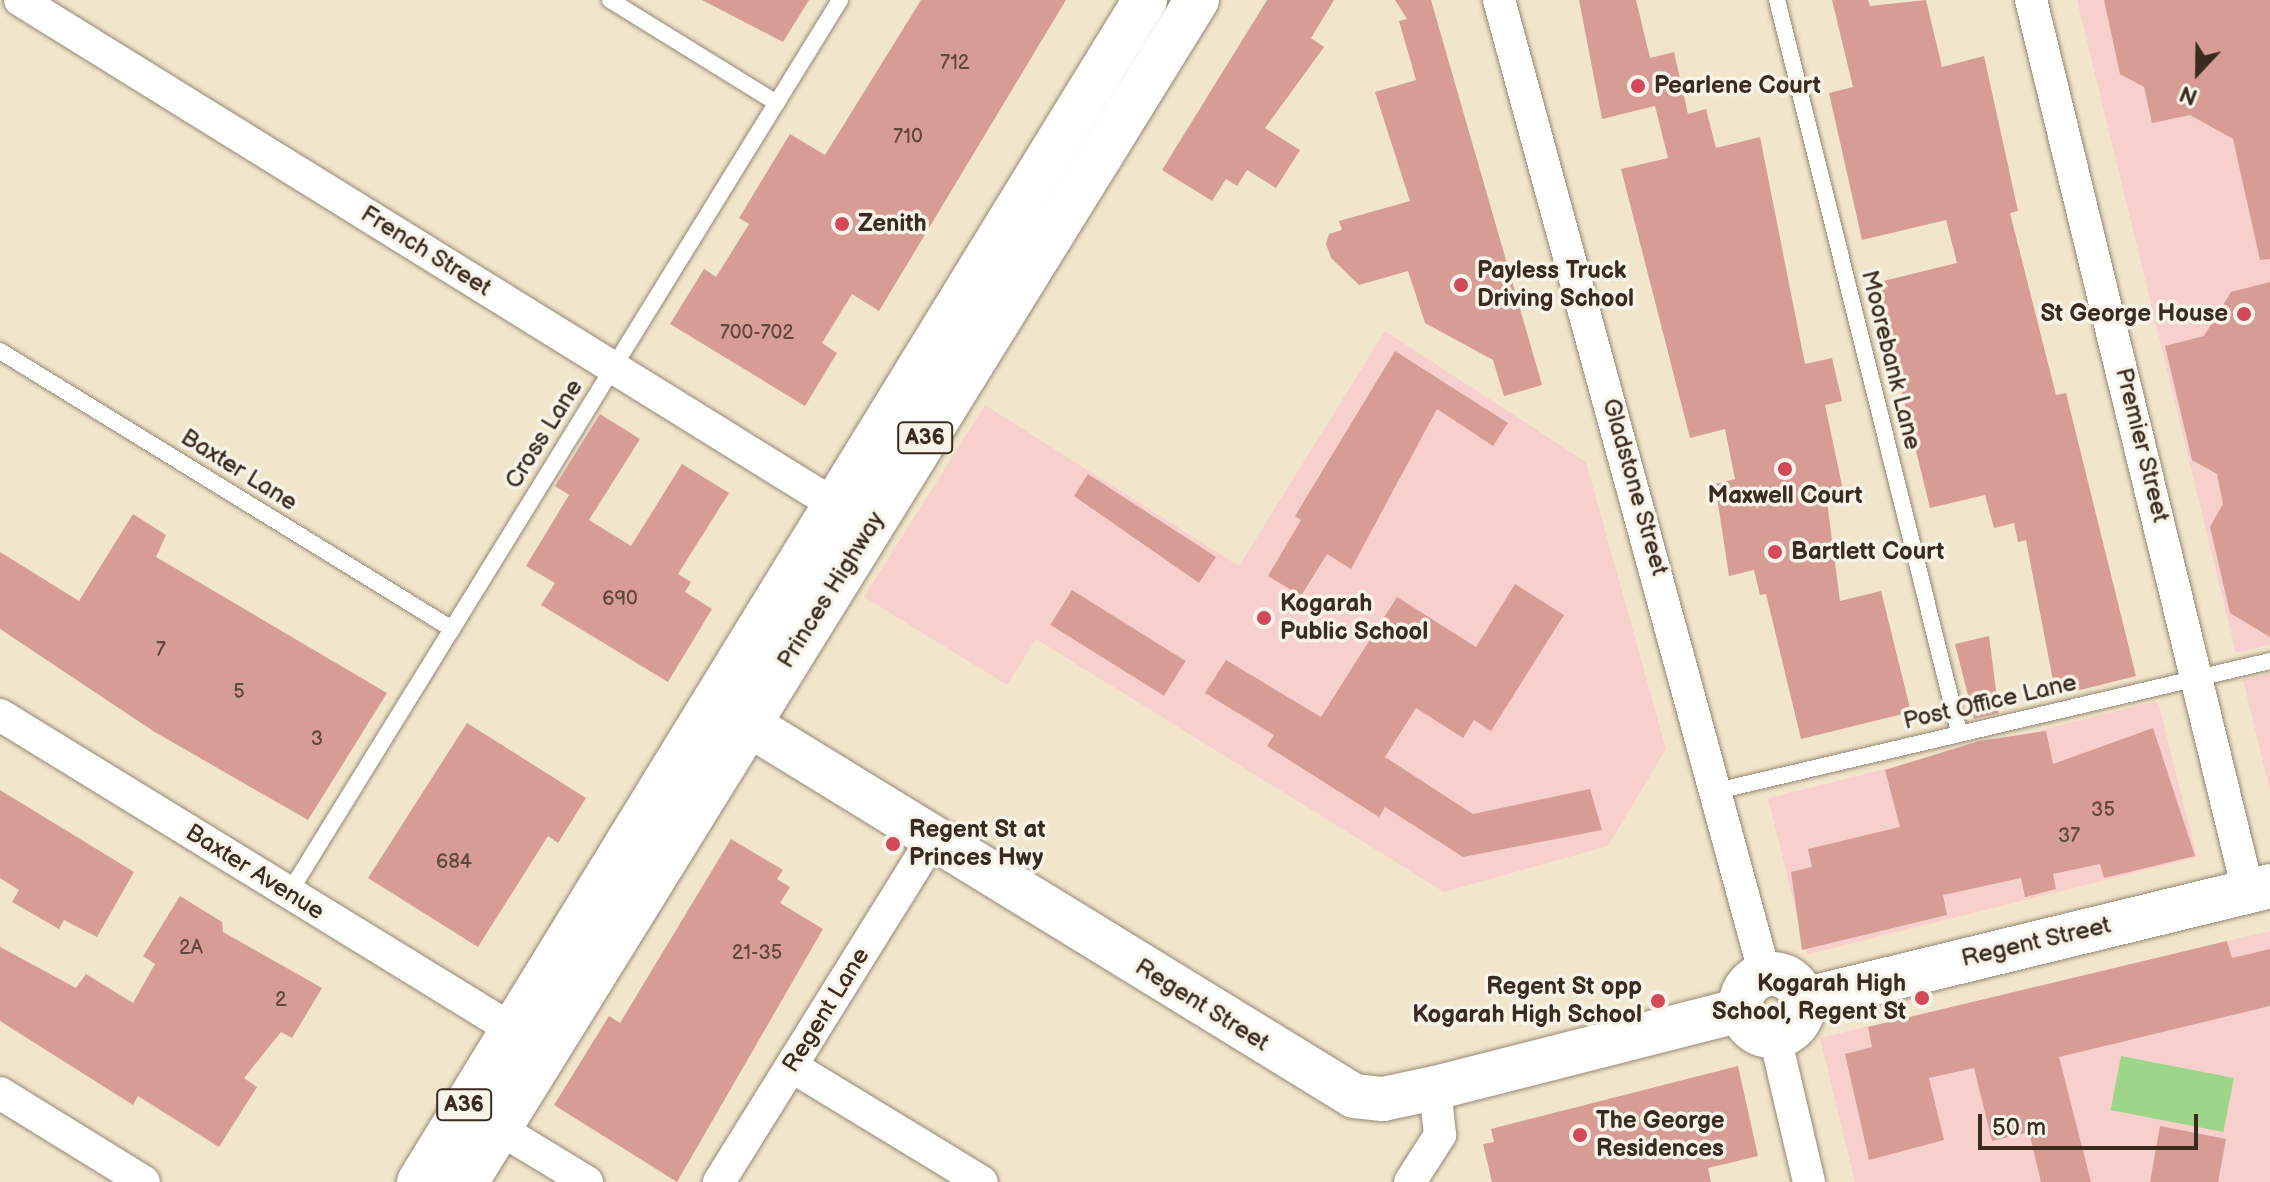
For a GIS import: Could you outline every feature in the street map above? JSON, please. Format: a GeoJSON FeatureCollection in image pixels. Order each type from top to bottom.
{"type":"FeatureCollection","features":[{"type":"Feature","properties":{"kind":"main road","name":"Princes Highway"},"geometry":{"type":"LineString","coordinates":[[466,1182],[730,713],[832,503],[1145,0]]}},
{"type":"Feature","properties":{"kind":"main road","name":"Princes Highway"},"geometry":{"type":"LineString","coordinates":[[419,1182],[510,1028],[730,713],[1197,0]]}},
{"type":"Feature","properties":{"kind":"main road","name":"Regent Street"},"geometry":{"type":"LineString","coordinates":[[730,713],[1345,1092],[1383,1099],[1741,1010]]}},
{"type":"Feature","properties":{"kind":"main road","name":"Regent Street"},"geometry":{"type":"LineString","coordinates":[[1803,1000],[2259,888]]}},
{"type":"Feature","properties":{"kind":"main road"},"geometry":{"type":"LineString","coordinates":[[1765,975],[1794,983],[1803,1000],[1800,1020],[1775,1037],[1757,1033],[1741,1010],[1749,984],[1765,975]]}},
{"type":"Feature","properties":{"kind":"street","name":"French Street"},"geometry":{"type":"LineString","coordinates":[[20,0],[832,503]]}},
{"type":"Feature","properties":{"kind":"street","name":"Gladstone Street"},"geometry":{"type":"LineString","coordinates":[[1499,0],[1721,790],[1765,975]]}},
{"type":"Feature","properties":{"kind":"street","name":"Premier Street"},"geometry":{"type":"LineString","coordinates":[[2031,0],[2200,679],[2259,888]]}},
{"type":"Feature","properties":{"kind":"street","name":"Baxter Avenue"},"geometry":{"type":"LineString","coordinates":[[0,715],[510,1028]]}},
{"type":"Feature","properties":{"kind":"street","name":"Regent Lane"},"geometry":{"type":"LineString","coordinates":[[719,1182],[933,838]]}},
{"type":"Feature","properties":{"kind":"street"},"geometry":{"type":"LineString","coordinates":[[1775,1037],[1809,1182]]}},
{"type":"Feature","properties":{"kind":"street"},"geometry":{"type":"LineString","coordinates":[[791,1066],[982,1182]]}},
{"type":"Feature","properties":{"kind":"street"},"geometry":{"type":"LineString","coordinates":[[1410,1182],[1440,1135],[1435,1088]]}},
{"type":"Feature","properties":{"kind":"street"},"geometry":{"type":"LineString","coordinates":[[0,1093],[144,1182]]}},
{"type":"Feature","properties":{"kind":"street"},"geometry":{"type":"LineString","coordinates":[[498,1128],[587,1182]]}},
{"type":"Feature","properties":{"kind":"lane"},"geometry":{"type":"LineString","coordinates":[[610,0],[777,103]]}},
{"type":"Feature","properties":{"kind":"lane","name":"Cross Lane"},"geometry":{"type":"LineString","coordinates":[[289,893],[840,0]]}},
{"type":"Feature","properties":{"kind":"lane","name":"Moorebank Lane"},"geometry":{"type":"LineString","coordinates":[[1777,0],[1959,732]]}},
{"type":"Feature","properties":{"kind":"lane","name":"Baxter Lane"},"geometry":{"type":"LineString","coordinates":[[0,351],[452,629]]}},
{"type":"Feature","properties":{"kind":"lane","name":"Post Office Lane"},"geometry":{"type":"LineString","coordinates":[[1721,790],[2270,661]]}},
{"type":"Feature","properties":{"kind":"shaded area"},"geometry":{"type":"Polygon","coordinates":[[[2077,0],[2270,0],[2270,645],[2236,653],[2077,0]]]}},
{"type":"Feature","properties":{"kind":"shaded area","name":"Kogarah Public School"},"geometry":{"type":"Polygon","coordinates":[[[1385,331],[1586,462],[1666,749],[1608,846],[1444,892],[1036,639],[1007,685],[864,597],[985,405],[1239,566],[1385,331]]]}},
{"type":"Feature","properties":{"kind":"shaded area"},"geometry":{"type":"Polygon","coordinates":[[[2270,673],[2270,791],[2243,680],[2270,673]]]}},
{"type":"Feature","properties":{"kind":"shaded area"},"geometry":{"type":"Polygon","coordinates":[[[2158,701],[2197,857],[1807,954],[1768,798],[2158,701]]]}},
{"type":"Feature","properties":{"kind":"shaded area"},"geometry":{"type":"Polygon","coordinates":[[[2270,931],[2270,1182],[1855,1182],[1820,1038],[2270,931]]]}},
{"type":"Feature","properties":{"kind":"green space"},"geometry":{"type":"Polygon","coordinates":[[[2121,1056],[2234,1078],[2223,1132],[2111,1110],[2121,1056]]]}},
{"type":"Feature","properties":{"kind":"building"},"geometry":{"type":"Polygon","coordinates":[[[702,0],[809,0],[783,42],[702,0]]]}},
{"type":"Feature","properties":{"kind":"building"},"geometry":{"type":"Polygon","coordinates":[[[921,0],[1066,0],[879,311],[852,294],[822,343],[837,353],[805,406],[670,324],[704,269],[716,277],[749,224],[739,218],[790,134],[825,155],[921,0]]]}},
{"type":"Feature","properties":{"kind":"building"},"geometry":{"type":"Polygon","coordinates":[[[1267,0],[1334,0],[1311,38],[1324,47],[1265,128],[1300,150],[1276,188],[1247,170],[1237,186],[1226,179],[1212,201],[1162,170],[1267,0]]]}},
{"type":"Feature","properties":{"kind":"building"},"geometry":{"type":"Polygon","coordinates":[[[1395,0],[1431,0],[1542,385],[1504,396],[1493,360],[1425,323],[1408,271],[1359,285],[1331,258],[1326,244],[1329,234],[1342,230],[1339,221],[1410,201],[1375,92],[1416,80],[1399,21],[1407,19],[1395,0]]]}},
{"type":"Feature","properties":{"kind":"building"},"geometry":{"type":"Polygon","coordinates":[[[1579,0],[1636,0],[1650,58],[1674,52],[1688,114],[1706,109],[1716,148],[1760,137],[1805,364],[1832,358],[1842,401],[1825,405],[1843,490],[1826,494],[1840,601],[1881,591],[1911,712],[1801,739],[1766,594],[1760,595],[1754,570],[1729,576],[1715,484],[1735,479],[1725,429],[1690,438],[1621,169],[1668,158],[1655,106],[1602,119],[1579,0]]]}},
{"type":"Feature","properties":{"kind":"building"},"geometry":{"type":"Polygon","coordinates":[[[1832,0],[1868,0],[1870,6],[1926,0],[1942,67],[1984,56],[2018,211],[2010,213],[2056,395],[2066,393],[2136,676],[2056,696],[2026,540],[2018,542],[2014,523],[1994,528],[1985,495],[1930,508],[1875,283],[1957,263],[1946,220],[1862,240],[1829,93],[1853,87],[1832,0]]]}},
{"type":"Feature","properties":{"kind":"building"},"geometry":{"type":"Polygon","coordinates":[[[2104,0],[2270,0],[2270,259],[2260,260],[2233,139],[2190,115],[2152,123],[2144,87],[2120,74],[2104,0]]]}},
{"type":"Feature","properties":{"kind":"building"},"geometry":{"type":"Polygon","coordinates":[[[2270,282],[2270,637],[2230,613],[2210,527],[2223,504],[2217,474],[2192,460],[2165,346],[2204,336],[2231,292],[2270,282]]]}},
{"type":"Feature","properties":{"kind":"building"},"geometry":{"type":"Polygon","coordinates":[[[1395,351],[1508,423],[1493,446],[1437,409],[1351,569],[1327,554],[1301,596],[1268,576],[1301,520],[1295,516],[1395,351]]]}},
{"type":"Feature","properties":{"kind":"building"},"geometry":{"type":"Polygon","coordinates":[[[600,414],[640,439],[589,520],[631,546],[682,464],[729,493],[678,574],[691,582],[685,592],[712,609],[668,682],[541,605],[555,583],[526,566],[569,495],[555,486],[600,414]]]}},
{"type":"Feature","properties":{"kind":"building"},"geometry":{"type":"Polygon","coordinates":[[[1088,474],[1216,557],[1199,583],[1074,496],[1088,474]]]}},
{"type":"Feature","properties":{"kind":"building"},"geometry":{"type":"Polygon","coordinates":[[[133,514],[166,535],[156,557],[387,693],[308,820],[153,731],[0,629],[0,552],[79,601],[133,514]]]}},
{"type":"Feature","properties":{"kind":"building"},"geometry":{"type":"Polygon","coordinates":[[[1515,584],[1564,615],[1491,731],[1474,720],[1463,738],[1416,708],[1385,757],[1473,814],[1590,789],[1602,830],[1463,857],[1385,807],[1379,817],[1267,746],[1274,735],[1205,693],[1226,660],[1321,717],[1397,597],[1476,647],[1515,584]]]}},
{"type":"Feature","properties":{"kind":"building"},"geometry":{"type":"Polygon","coordinates":[[[1072,590],[1186,661],[1164,696],[1050,625],[1072,590]]]}},
{"type":"Feature","properties":{"kind":"building"},"geometry":{"type":"Polygon","coordinates":[[[1989,636],[1999,713],[1974,719],[1955,644],[1989,636]]]}},
{"type":"Feature","properties":{"kind":"building"},"geometry":{"type":"Polygon","coordinates":[[[467,723],[586,798],[558,843],[548,836],[478,947],[368,878],[467,723]]]}},
{"type":"Feature","properties":{"kind":"building"},"geometry":{"type":"Polygon","coordinates":[[[2153,728],[2195,856],[2104,878],[2100,864],[2053,874],[2056,889],[2025,897],[2021,878],[1943,895],[1947,915],[1802,950],[1791,872],[1812,867],[1808,849],[1900,827],[1885,770],[1979,741],[2046,731],[2053,764],[2153,728]]]}},
{"type":"Feature","properties":{"kind":"building"},"geometry":{"type":"Polygon","coordinates":[[[0,790],[134,872],[97,937],[64,920],[59,929],[12,902],[19,890],[0,878],[0,790]]]}},
{"type":"Feature","properties":{"kind":"building"},"geometry":{"type":"Polygon","coordinates":[[[731,839],[783,870],[777,879],[790,887],[780,903],[823,929],[677,1182],[554,1105],[609,1016],[620,1023],[731,839]]]}},
{"type":"Feature","properties":{"kind":"building"},"geometry":{"type":"Polygon","coordinates":[[[180,896],[222,922],[223,932],[322,988],[292,1038],[281,1032],[244,1078],[257,1087],[219,1147],[138,1096],[133,1105],[0,1021],[0,947],[76,988],[86,974],[133,1003],[155,964],[143,956],[180,896]]]}},
{"type":"Feature","properties":{"kind":"building"},"geometry":{"type":"Polygon","coordinates":[[[2227,941],[2232,958],[2270,949],[2270,1006],[2059,1057],[2091,1182],[2041,1182],[2029,1132],[1992,1141],[1974,1068],[1929,1078],[1944,1140],[1869,1160],[1845,1054],[1872,1047],[1868,1027],[2227,941]]]}},
{"type":"Feature","properties":{"kind":"building"},"geometry":{"type":"Polygon","coordinates":[[[1738,1066],[1758,1156],[1708,1168],[1711,1182],[1492,1182],[1483,1144],[1494,1142],[1491,1129],[1738,1066]]]}},
{"type":"Feature","properties":{"kind":"building"},"geometry":{"type":"Polygon","coordinates":[[[2160,1126],[2226,1139],[2218,1182],[2150,1182],[2160,1126]]]}},
{"type":"Feature","properties":{"kind":"place","name":"Pearlene Court"},"geometry":{"type":"Point","coordinates":[1638,86]}},
{"type":"Feature","properties":{"kind":"place","name":"Zenith"},"geometry":{"type":"Point","coordinates":[842,224]}},
{"type":"Feature","properties":{"kind":"place","name":"Payless Truck Driving School"},"geometry":{"type":"Point","coordinates":[1461,285]}},
{"type":"Feature","properties":{"kind":"place","name":"St George House"},"geometry":{"type":"Point","coordinates":[2244,314]}},
{"type":"Feature","properties":{"kind":"place","name":"Maxwell Court"},"geometry":{"type":"Point","coordinates":[1785,469]}},
{"type":"Feature","properties":{"kind":"place","name":"Bartlett Court"},"geometry":{"type":"Point","coordinates":[1775,552]}},
{"type":"Feature","properties":{"kind":"place","name":"Kogarah Public School"},"geometry":{"type":"Point","coordinates":[1264,618]}},
{"type":"Feature","properties":{"kind":"place","name":"Regent St at Princes Hwy"},"geometry":{"type":"Point","coordinates":[893,844]}},
{"type":"Feature","properties":{"kind":"place","name":"Kogarah High School, Regent St"},"geometry":{"type":"Point","coordinates":[1922,998]}},
{"type":"Feature","properties":{"kind":"place","name":"Regent St opp Kogarah High School"},"geometry":{"type":"Point","coordinates":[1658,1001]}},
{"type":"Feature","properties":{"kind":"place","name":"The George Residences"},"geometry":{"type":"Point","coordinates":[1580,1135]}}]}
